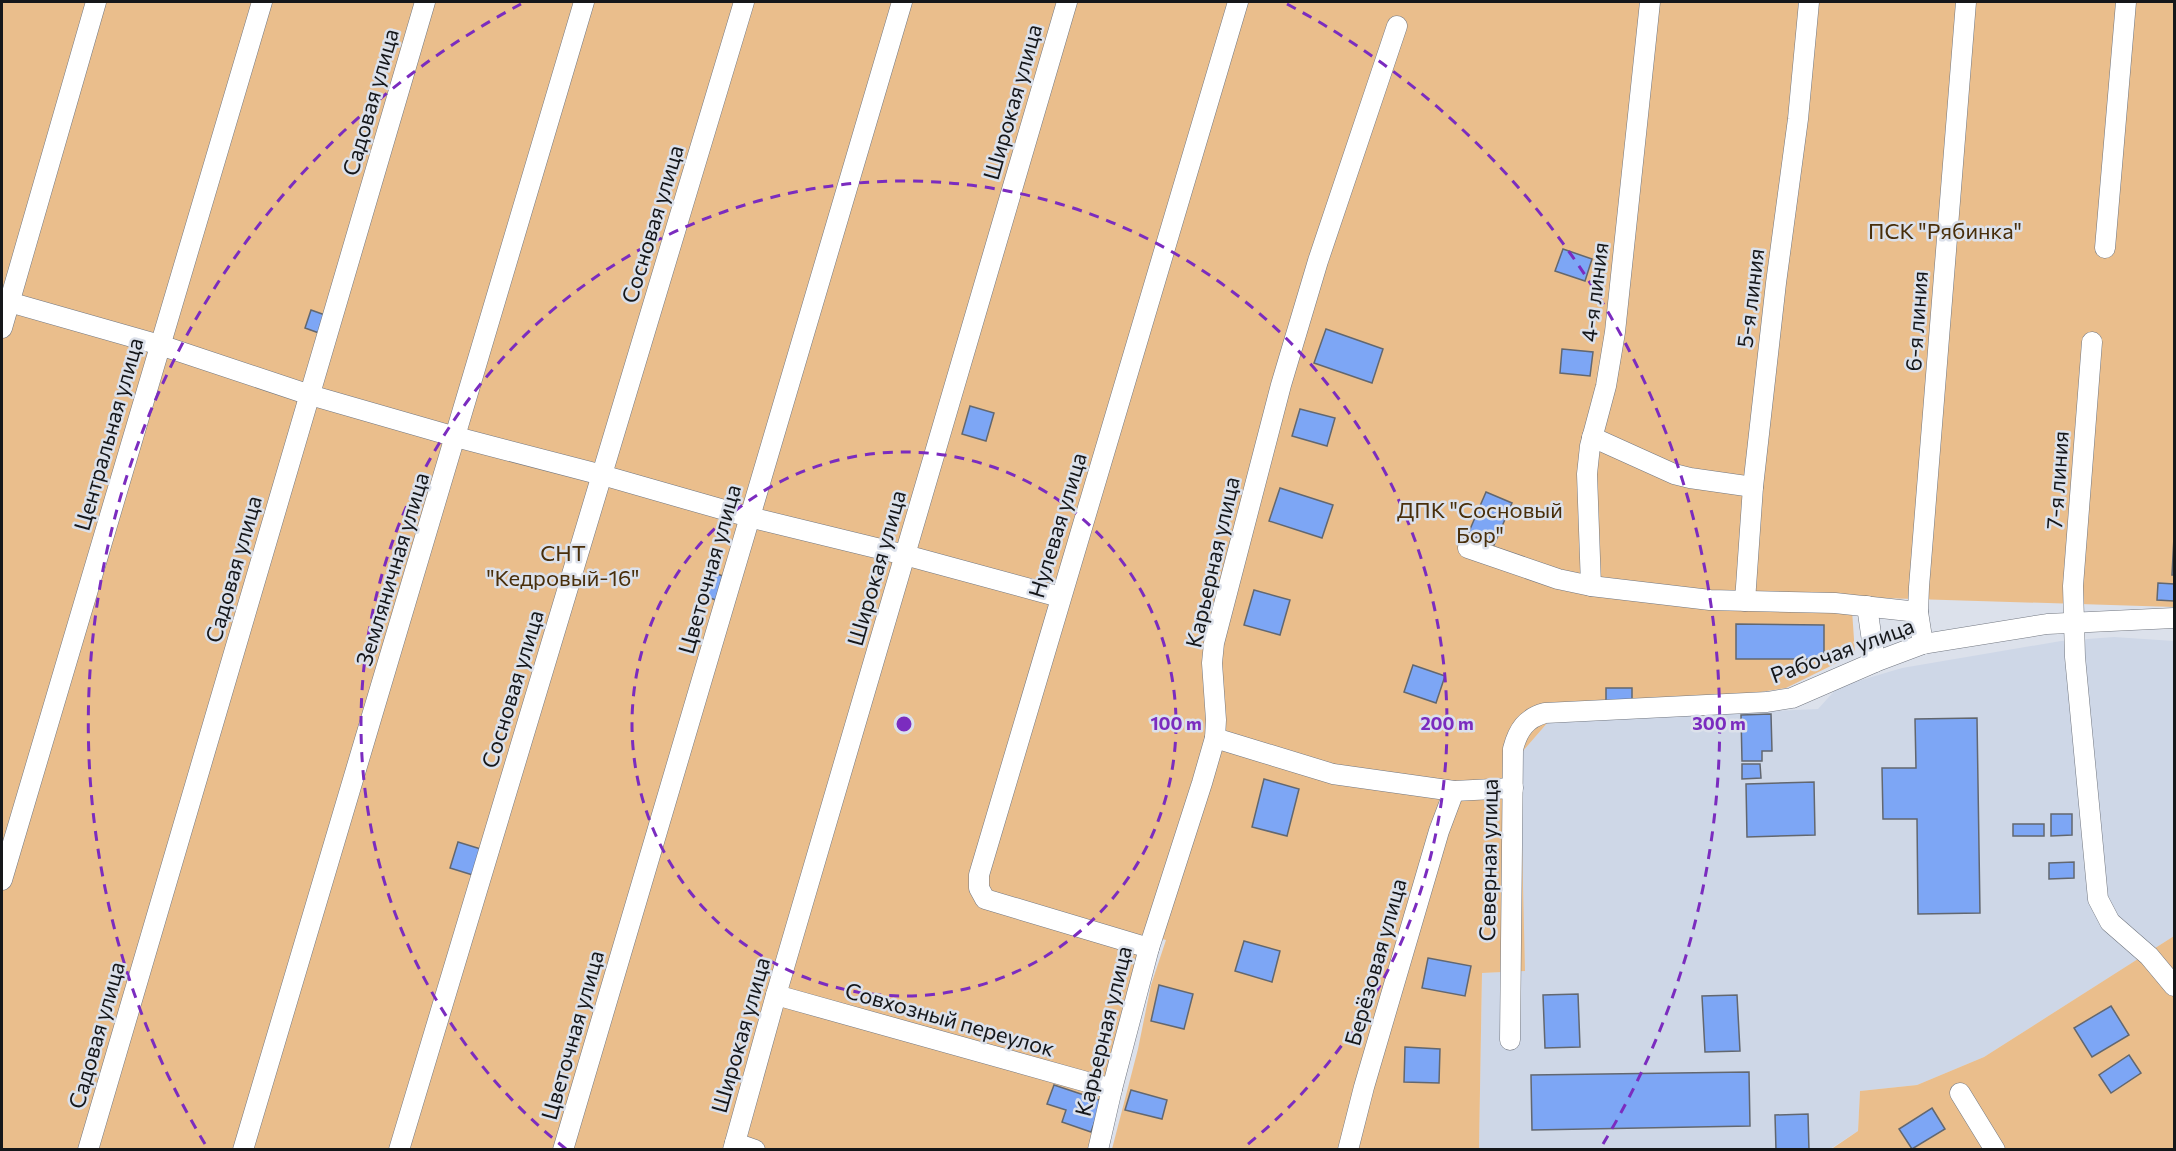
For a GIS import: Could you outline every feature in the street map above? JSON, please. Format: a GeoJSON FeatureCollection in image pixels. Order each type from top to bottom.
{"type":"FeatureCollection","features":[{"type":"Feature","properties":{"kind":"street"},"geometry":{"type":"LineString","coordinates":[[2,328],[5,301],[96,2]]}},
{"type":"Feature","properties":{"kind":"street","name":"Центральная улица"},"geometry":{"type":"LineString","coordinates":[[2,880],[262,2]]}},
{"type":"Feature","properties":{"kind":"street","name":"Садовая улица"},"geometry":{"type":"LineString","coordinates":[[88,1149],[425,2]]}},
{"type":"Feature","properties":{"kind":"street","name":"Земляничная улица"},"geometry":{"type":"LineString","coordinates":[[243,1149],[584,2]]}},
{"type":"Feature","properties":{"kind":"street","name":"Сосновая улица"},"geometry":{"type":"LineString","coordinates":[[399,1149],[744,2]]}},
{"type":"Feature","properties":{"kind":"street","name":"Цветочная улица"},"geometry":{"type":"LineString","coordinates":[[563,1149],[902,2]]}},
{"type":"Feature","properties":{"kind":"street","name":"Широкая улица"},"geometry":{"type":"LineString","coordinates":[[734,1146],[776,995],[1067,2]]}},
{"type":"Feature","properties":{"kind":"street","name":"Нулевая улица"},"geometry":{"type":"LineString","coordinates":[[1149,948],[985,898],[979,888],[979,875],[1238,2]]}},
{"type":"Feature","properties":{"kind":"street","name":"4-я линия"},"geometry":{"type":"LineString","coordinates":[[1591,586],[1587,474],[1592,437],[1606,386],[1615,332],[1650,2]]}},
{"type":"Feature","properties":{"kind":"street","name":"5-я линия"},"geometry":{"type":"LineString","coordinates":[[1745,601],[1753,487],[1776,283],[1798,119],[1809,2]]}},
{"type":"Feature","properties":{"kind":"street","name":"6-я линия"},"geometry":{"type":"LineString","coordinates":[[1923,644],[1918,612],[1966,2]]}},
{"type":"Feature","properties":{"kind":"street"},"geometry":{"type":"LineString","coordinates":[[2105,248],[2126,2]]}},
{"type":"Feature","properties":{"kind":"street","name":"Карьерная улица"},"geometry":{"type":"LineString","coordinates":[[1098,1149],[1149,948],[1215,738],[1212,663],[1214,643],[1281,385],[1318,261],[1397,26]]}},
{"type":"Feature","properties":{"kind":"street"},"geometry":{"type":"LineString","coordinates":[[5,301],[160,345],[310,394],[456,437],[749,517],[905,555],[1060,597]]}},
{"type":"Feature","properties":{"kind":"street","name":"7-я линия"},"geometry":{"type":"LineString","coordinates":[[2092,342],[2073,586],[2075,657],[2098,898],[2110,922],[2149,956],[2175,987]]}},
{"type":"Feature","properties":{"kind":"street"},"geometry":{"type":"LineString","coordinates":[[1592,437],[1674,474],[1753,487]]}},
{"type":"Feature","properties":{"kind":"street"},"geometry":{"type":"LineString","coordinates":[[1468,548],[1558,579],[1591,586],[1680,598],[1867,606],[1918,612]]}},
{"type":"Feature","properties":{"kind":"street"},"geometry":{"type":"LineString","coordinates":[[1867,606],[1875,662]]}},
{"type":"Feature","properties":{"kind":"street","name":"Рабочая улица"},"geometry":{"type":"LineString","coordinates":[[1561,713],[1767,702],[1792,698],[1923,644],[2047,624],[2175,618]]}},
{"type":"Feature","properties":{"kind":"street","name":"Северная улица"},"geometry":{"type":"LineString","coordinates":[[1510,1040],[1513,749],[1521,730],[1534,716],[1561,713]]}},
{"type":"Feature","properties":{"kind":"street"},"geometry":{"type":"LineString","coordinates":[[1215,738],[1333,774],[1454,791],[1513,788]]}},
{"type":"Feature","properties":{"kind":"street","name":"Берёзовая улица"},"geometry":{"type":"LineString","coordinates":[[1348,1149],[1439,831],[1454,791]]}},
{"type":"Feature","properties":{"kind":"street","name":"Совхозный переулок"},"geometry":{"type":"LineString","coordinates":[[776,995],[1112,1089]]}},
{"type":"Feature","properties":{"kind":"street"},"geometry":{"type":"LineString","coordinates":[[1960,1093],[1995,1149]]}},
{"type":"Feature","properties":{"kind":"street"},"geometry":{"type":"LineString","coordinates":[[734,1146],[755,1149]]}},
{"type":"Feature","properties":{"kind":"shaded area"},"geometry":{"type":"Polygon","coordinates":[[[2114,637],[2174,641],[2174,936],[1984,1057],[1917,1085],[1860,1091],[1858,1131],[1830,1149],[1479,1150],[1482,973],[1524,971],[1522,752],[1549,721],[1818,709],[1838,687],[1902,668],[2061,641],[2114,637]]]}},
{"type":"Feature","properties":{"kind":"green space","name":"СНТ \"Кедровый-16\""},"geometry":{"type":"Polygon","coordinates":[[[2,2],[2174,2],[2174,607],[1755,594],[1762,487],[1737,607],[1852,610],[1855,654],[1786,688],[1715,699],[1712,715],[1549,721],[1522,752],[1525,971],[1482,973],[1479,1149],[1112,1149],[1138,1049],[1151,985],[1166,940],[1142,934],[1092,1149],[2,1150],[2,2]]]}},
{"type":"Feature","properties":{"kind":"green space"},"geometry":{"type":"Polygon","coordinates":[[[2174,936],[2174,1149],[1830,1150],[1858,1131],[1860,1091],[1917,1085],[1984,1057],[2174,936]]]}},
{"type":"Feature","properties":{"kind":"building"},"geometry":{"type":"Polygon","coordinates":[[[1563,249],[1592,259],[1585,281],[1555,271],[1563,249]]]}},
{"type":"Feature","properties":{"kind":"building"},"geometry":{"type":"Polygon","coordinates":[[[311,310],[325,315],[319,333],[305,328],[311,310]]]}},
{"type":"Feature","properties":{"kind":"building"},"geometry":{"type":"Polygon","coordinates":[[[1326,329],[1383,349],[1372,383],[1314,363],[1326,329]]]}},
{"type":"Feature","properties":{"kind":"building"},"geometry":{"type":"Polygon","coordinates":[[[1562,349],[1593,352],[1590,376],[1560,373],[1562,349]]]}},
{"type":"Feature","properties":{"kind":"building"},"geometry":{"type":"Polygon","coordinates":[[[970,406],[994,413],[986,441],[962,434],[970,406]]]}},
{"type":"Feature","properties":{"kind":"building"},"geometry":{"type":"Polygon","coordinates":[[[1300,409],[1335,418],[1327,446],[1292,436],[1300,409]]]}},
{"type":"Feature","properties":{"kind":"building"},"geometry":{"type":"Polygon","coordinates":[[[1280,488],[1333,505],[1322,538],[1269,521],[1280,488]]]}},
{"type":"Feature","properties":{"kind":"building"},"geometry":{"type":"Polygon","coordinates":[[[1486,492],[1512,503],[1494,545],[1468,534],[1486,492]]]}},
{"type":"Feature","properties":{"kind":"building"},"geometry":{"type":"Polygon","coordinates":[[[2174,537],[2174,575],[2172,575],[2174,537]]]}},
{"type":"Feature","properties":{"kind":"building"},"geometry":{"type":"Polygon","coordinates":[[[708,571],[723,576],[716,600],[701,595],[708,571]]]}},
{"type":"Feature","properties":{"kind":"building"},"geometry":{"type":"Polygon","coordinates":[[[2158,583],[2174,584],[2174,601],[2157,600],[2158,583]]]}},
{"type":"Feature","properties":{"kind":"building"},"geometry":{"type":"Polygon","coordinates":[[[1254,590],[1290,600],[1280,635],[1244,625],[1254,590]]]}},
{"type":"Feature","properties":{"kind":"building"},"geometry":{"type":"Polygon","coordinates":[[[1736,624],[1824,625],[1824,659],[1736,659],[1736,624]]]}},
{"type":"Feature","properties":{"kind":"building"},"geometry":{"type":"Polygon","coordinates":[[[1413,665],[1445,676],[1436,703],[1404,692],[1413,665]]]}},
{"type":"Feature","properties":{"kind":"building"},"geometry":{"type":"Polygon","coordinates":[[[1606,688],[1632,688],[1632,702],[1606,703],[1606,688]]]}},
{"type":"Feature","properties":{"kind":"building"},"geometry":{"type":"Polygon","coordinates":[[[1771,714],[1772,751],[1762,751],[1762,761],[1742,761],[1741,715],[1771,714]]]}},
{"type":"Feature","properties":{"kind":"building"},"geometry":{"type":"Polygon","coordinates":[[[1977,718],[1980,913],[1918,914],[1917,819],[1883,819],[1882,768],[1916,768],[1915,719],[1977,718]]]}},
{"type":"Feature","properties":{"kind":"building"},"geometry":{"type":"Polygon","coordinates":[[[1742,764],[1760,764],[1761,778],[1742,779],[1742,764]]]}},
{"type":"Feature","properties":{"kind":"building"},"geometry":{"type":"Polygon","coordinates":[[[1264,779],[1299,789],[1287,836],[1252,827],[1264,779]]]}},
{"type":"Feature","properties":{"kind":"building"},"geometry":{"type":"Polygon","coordinates":[[[1814,782],[1815,835],[1747,837],[1746,784],[1814,782]]]}},
{"type":"Feature","properties":{"kind":"building"},"geometry":{"type":"Polygon","coordinates":[[[2051,814],[2072,814],[2072,835],[2051,836],[2051,814]]]}},
{"type":"Feature","properties":{"kind":"building"},"geometry":{"type":"Polygon","coordinates":[[[2013,824],[2044,824],[2044,836],[2013,836],[2013,824]]]}},
{"type":"Feature","properties":{"kind":"building"},"geometry":{"type":"Polygon","coordinates":[[[458,842],[484,850],[476,876],[450,868],[458,842]]]}},
{"type":"Feature","properties":{"kind":"building"},"geometry":{"type":"Polygon","coordinates":[[[2074,862],[2074,878],[2049,879],[2049,863],[2074,862]]]}},
{"type":"Feature","properties":{"kind":"building"},"geometry":{"type":"Polygon","coordinates":[[[1244,941],[1280,951],[1272,982],[1235,971],[1244,941]]]}},
{"type":"Feature","properties":{"kind":"building"},"geometry":{"type":"Polygon","coordinates":[[[1428,958],[1471,966],[1465,996],[1422,988],[1428,958]]]}},
{"type":"Feature","properties":{"kind":"building"},"geometry":{"type":"Polygon","coordinates":[[[1159,985],[1193,994],[1184,1029],[1151,1021],[1159,985]]]}},
{"type":"Feature","properties":{"kind":"building"},"geometry":{"type":"Polygon","coordinates":[[[1578,994],[1580,1047],[1545,1048],[1543,995],[1578,994]]]}},
{"type":"Feature","properties":{"kind":"building"},"geometry":{"type":"Polygon","coordinates":[[[1737,995],[1740,1051],[1705,1052],[1702,996],[1737,995]]]}},
{"type":"Feature","properties":{"kind":"building"},"geometry":{"type":"Polygon","coordinates":[[[2111,1006],[2129,1035],[2092,1057],[2074,1028],[2111,1006]]]}},
{"type":"Feature","properties":{"kind":"building"},"geometry":{"type":"Polygon","coordinates":[[[1405,1047],[1440,1049],[1439,1083],[1404,1082],[1405,1047]]]}},
{"type":"Feature","properties":{"kind":"building"},"geometry":{"type":"Polygon","coordinates":[[[2129,1055],[2141,1073],[2111,1093],[2099,1075],[2129,1055]]]}},
{"type":"Feature","properties":{"kind":"building"},"geometry":{"type":"Polygon","coordinates":[[[1749,1072],[1750,1126],[1532,1130],[1531,1075],[1749,1072]]]}},
{"type":"Feature","properties":{"kind":"building"},"geometry":{"type":"Polygon","coordinates":[[[1054,1085],[1102,1101],[1091,1132],[1062,1122],[1066,1110],[1047,1104],[1054,1085]]]}},
{"type":"Feature","properties":{"kind":"building"},"geometry":{"type":"Polygon","coordinates":[[[1131,1090],[1167,1100],[1162,1119],[1125,1110],[1131,1090]]]}},
{"type":"Feature","properties":{"kind":"building"},"geometry":{"type":"Polygon","coordinates":[[[1932,1108],[1945,1129],[1912,1149],[1899,1129],[1932,1108]]]}},
{"type":"Feature","properties":{"kind":"building"},"geometry":{"type":"Polygon","coordinates":[[[1808,1114],[1809,1150],[1776,1150],[1775,1115],[1808,1114]]]}},
{"type":"Feature","properties":{"kind":"park label","name":"ПСК \"Рябинка\""},"geometry":{"type":"Point","coordinates":[1945,230]}},
{"type":"Feature","properties":{"kind":"park label","name":"ДПК \"Сосновый Бор\""},"geometry":{"type":"Point","coordinates":[1480,522]}}]}
